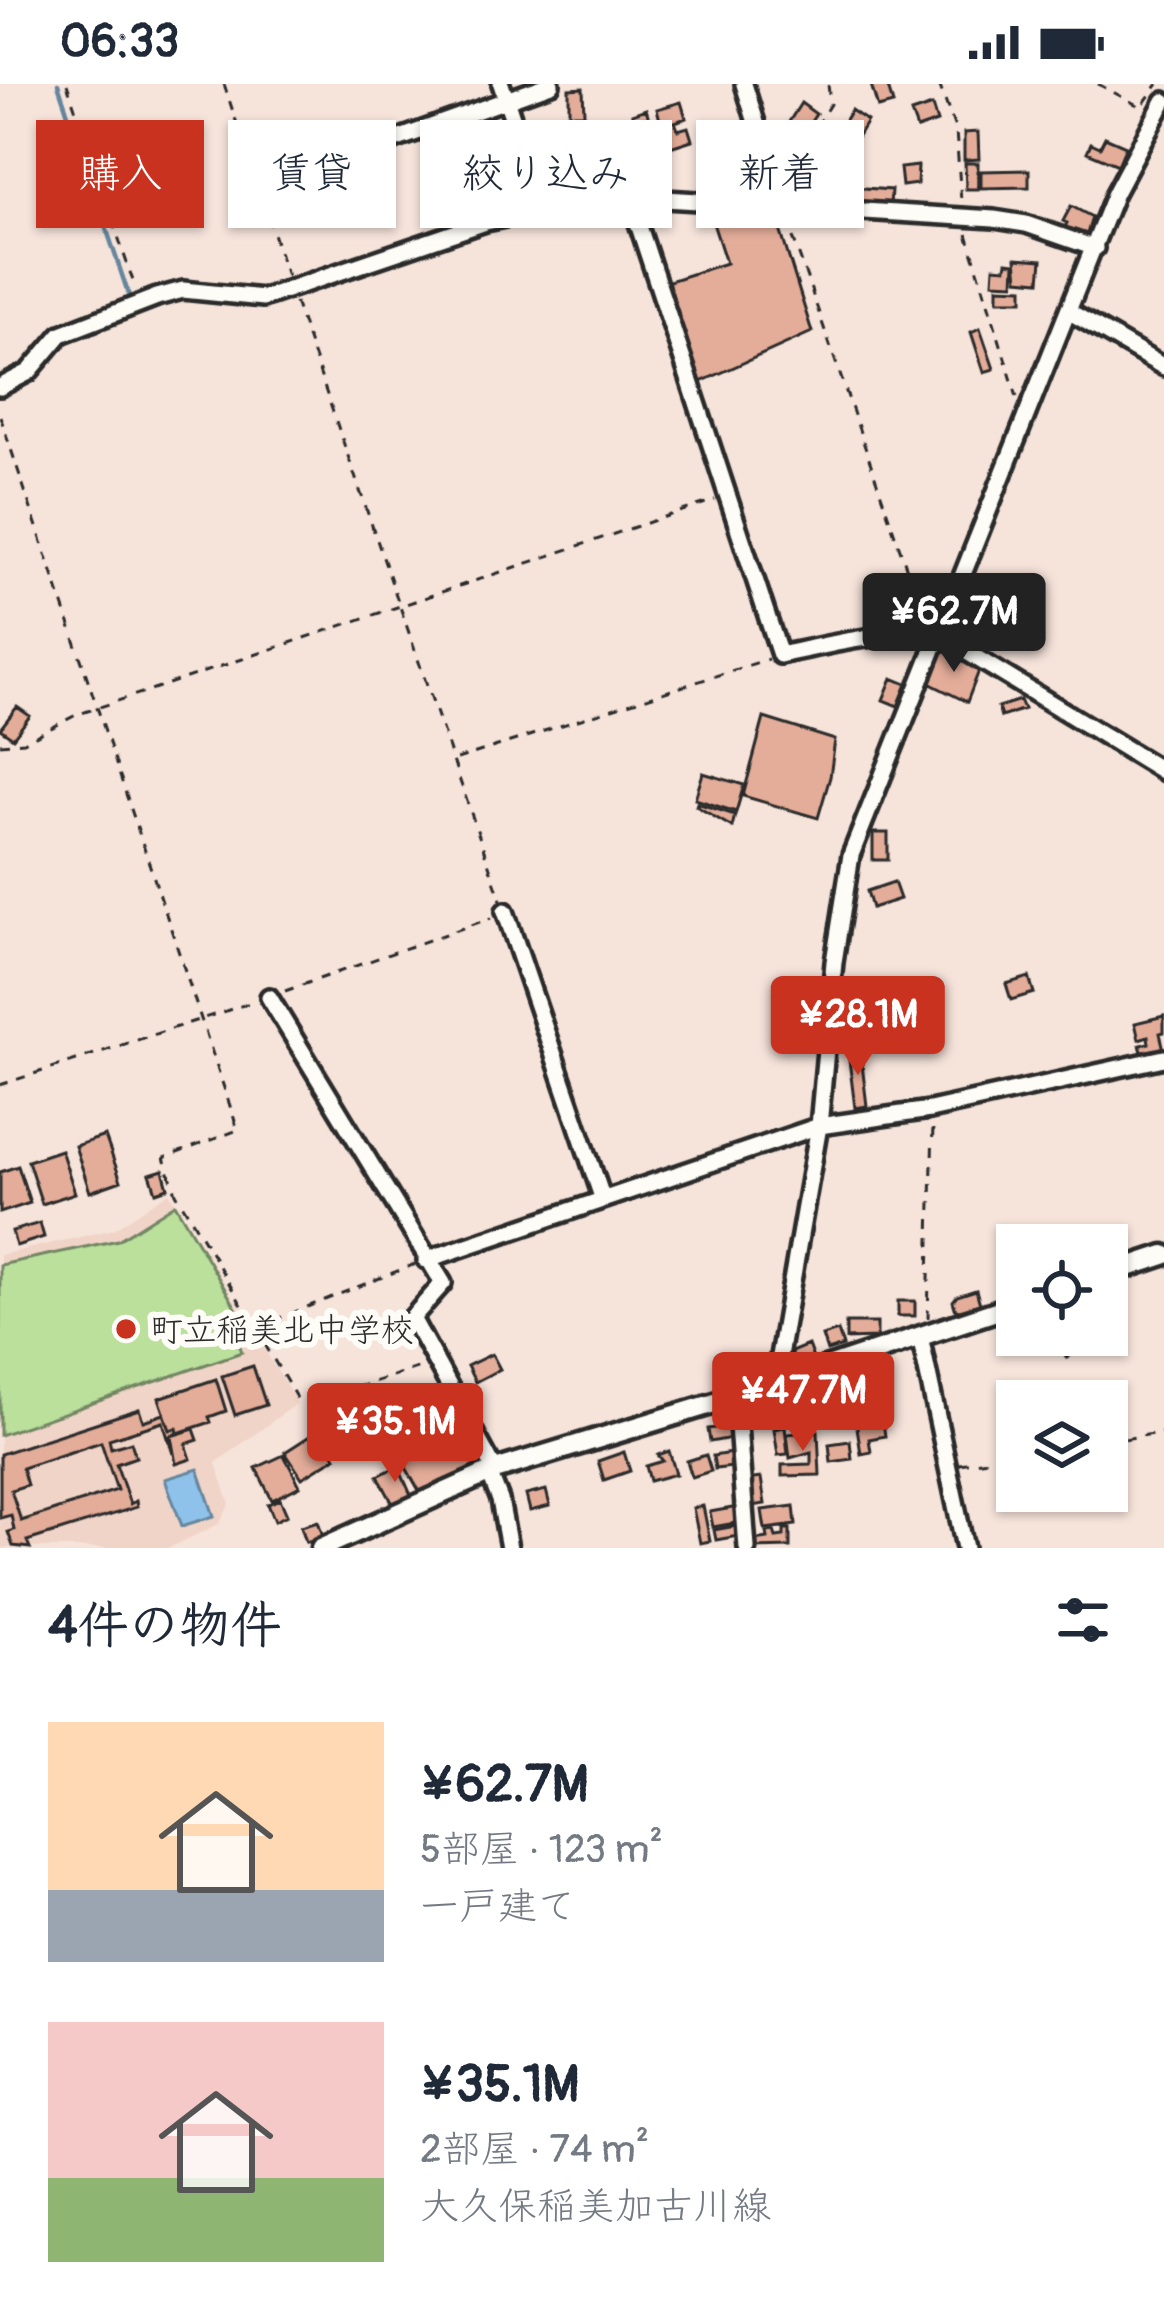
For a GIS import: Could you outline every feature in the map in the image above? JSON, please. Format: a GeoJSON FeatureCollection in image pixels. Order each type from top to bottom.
{"type":"FeatureCollection","features":[{"type":"Feature","properties":{"kind":"main road"},"geometry":{"type":"LineString","coordinates":[[1128,1267],[1164,1255]]}},
{"type":"Feature","properties":{"kind":"main road"},"geometry":{"type":"LineString","coordinates":[[321,1548],[492,1471],[996,1311]]}},
{"type":"Feature","properties":{"kind":"street"},"geometry":{"type":"LineString","coordinates":[[396,134],[503,92],[551,84]]}},
{"type":"Feature","properties":{"kind":"street"},"geometry":{"type":"LineString","coordinates":[[744,84],[755,120]]}},
{"type":"Feature","properties":{"kind":"street"},"geometry":{"type":"LineString","coordinates":[[774,1385],[819,1126],[834,962],[851,855],[934,634],[1027,420],[1115,194],[1164,101]]}},
{"type":"Feature","properties":{"kind":"street"},"geometry":{"type":"LineString","coordinates":[[864,209],[1026,224],[1095,248]]}},
{"type":"Feature","properties":{"kind":"street"},"geometry":{"type":"LineString","coordinates":[[0,387],[29,372],[61,334],[140,303],[184,290],[263,298],[469,228]]}},
{"type":"Feature","properties":{"kind":"street"},"geometry":{"type":"LineString","coordinates":[[640,228],[780,655],[836,643],[934,634],[1164,772]]}},
{"type":"Feature","properties":{"kind":"street"},"geometry":{"type":"LineString","coordinates":[[1070,312],[1164,367]]}},
{"type":"Feature","properties":{"kind":"street"},"geometry":{"type":"LineString","coordinates":[[505,911],[602,1197]]}},
{"type":"Feature","properties":{"kind":"street"},"geometry":{"type":"LineString","coordinates":[[269,997],[443,1283],[412,1318],[492,1471],[509,1548]]}},
{"type":"Feature","properties":{"kind":"street"},"geometry":{"type":"LineString","coordinates":[[426,1260],[819,1126],[930,1110],[1164,1058]]}},
{"type":"Feature","properties":{"kind":"street"},"geometry":{"type":"LineString","coordinates":[[926,1334],[965,1548]]}},
{"type":"Feature","properties":{"kind":"street"},"geometry":{"type":"LineString","coordinates":[[736,1396],[747,1548]]}},
{"type":"Feature","properties":{"kind":"path"},"geometry":{"type":"LineString","coordinates":[[68,84],[140,303]]}},
{"type":"Feature","properties":{"kind":"path"},"geometry":{"type":"LineString","coordinates":[[822,120],[830,104],[828,84]]}},
{"type":"Feature","properties":{"kind":"path"},"geometry":{"type":"LineString","coordinates":[[939,84],[956,131],[963,218],[1027,420]]}},
{"type":"Feature","properties":{"kind":"path"},"geometry":{"type":"LineString","coordinates":[[1098,84],[1141,106],[1158,84]]}},
{"type":"Feature","properties":{"kind":"path"},"geometry":{"type":"LineString","coordinates":[[790,228],[934,634]]}},
{"type":"Feature","properties":{"kind":"path"},"geometry":{"type":"LineString","coordinates":[[0,1085],[269,997],[505,911],[292,290]]}},
{"type":"Feature","properties":{"kind":"path"},"geometry":{"type":"LineString","coordinates":[[0,416],[238,1130],[164,1158],[176,1193],[297,1399],[304,1401],[436,1363]]}},
{"type":"Feature","properties":{"kind":"path"},"geometry":{"type":"LineString","coordinates":[[0,744],[25,742],[76,715],[728,495]]}},
{"type":"Feature","properties":{"kind":"path"},"geometry":{"type":"LineString","coordinates":[[456,759],[780,655]]}},
{"type":"Feature","properties":{"kind":"path"},"geometry":{"type":"LineString","coordinates":[[926,1334],[930,1110]]}},
{"type":"Feature","properties":{"kind":"path"},"geometry":{"type":"LineString","coordinates":[[256,1328],[426,1260]]}},
{"type":"Feature","properties":{"kind":"path"},"geometry":{"type":"LineString","coordinates":[[1128,1438],[1164,1432]]}},
{"type":"Feature","properties":{"kind":"path"},"geometry":{"type":"LineString","coordinates":[[948,1466],[996,1459]]}},
{"type":"Feature","properties":{"kind":"shaded area","name":"町立稲美北中学校"},"geometry":{"type":"Polygon","coordinates":[[[169,1192],[297,1403],[216,1463],[230,1504],[219,1524],[169,1548],[0,1548],[0,1255],[114,1229],[169,1192]]]}},
{"type":"Feature","properties":{"kind":"green space","name":"町立稲美北中学校"},"geometry":{"type":"Polygon","coordinates":[[[175,1204],[236,1308],[230,1313],[240,1333],[236,1335],[242,1352],[0,1435],[0,1265],[118,1240],[175,1204]]]}},
{"type":"Feature","properties":{"kind":"water"},"geometry":{"type":"Polygon","coordinates":[[[198,1469],[214,1516],[182,1526],[165,1479],[198,1469]]]}},
{"type":"Feature","properties":{"kind":"building"},"geometry":{"type":"Polygon","coordinates":[[[887,84],[893,104],[878,108],[871,85],[887,84]]]}},
{"type":"Feature","properties":{"kind":"building"},"geometry":{"type":"Polygon","coordinates":[[[583,88],[584,114],[569,114],[569,89],[583,88]]]}},
{"type":"Feature","properties":{"kind":"building"},"geometry":{"type":"Polygon","coordinates":[[[681,102],[686,118],[675,122],[678,130],[688,127],[692,140],[672,146],[672,120],[660,120],[657,109],[681,102]]]}},
{"type":"Feature","properties":{"kind":"building"},"geometry":{"type":"Polygon","coordinates":[[[801,103],[816,114],[812,120],[790,120],[801,103]]]}},
{"type":"Feature","properties":{"kind":"building"},"geometry":{"type":"Polygon","coordinates":[[[932,106],[937,122],[917,129],[911,113],[932,106]]]}},
{"type":"Feature","properties":{"kind":"building"},"geometry":{"type":"Polygon","coordinates":[[[646,109],[650,120],[634,120],[632,114],[646,109]]]}},
{"type":"Feature","properties":{"kind":"building"},"geometry":{"type":"Polygon","coordinates":[[[851,110],[867,121],[864,126],[864,120],[845,120],[851,110]]]}},
{"type":"Feature","properties":{"kind":"building"},"geometry":{"type":"Polygon","coordinates":[[[978,132],[979,159],[964,160],[964,133],[978,132]]]}},
{"type":"Feature","properties":{"kind":"building"},"geometry":{"type":"Polygon","coordinates":[[[1105,137],[1126,146],[1118,165],[1087,152],[1091,143],[1100,147],[1105,137]]]}},
{"type":"Feature","properties":{"kind":"building"},"geometry":{"type":"Polygon","coordinates":[[[965,163],[978,163],[978,189],[966,189],[965,163]]]}},
{"type":"Feature","properties":{"kind":"building"},"geometry":{"type":"Polygon","coordinates":[[[918,166],[917,184],[902,186],[900,168],[918,166]]]}},
{"type":"Feature","properties":{"kind":"building"},"geometry":{"type":"Polygon","coordinates":[[[1029,170],[1029,187],[981,188],[981,171],[1029,170]]]}},
{"type":"Feature","properties":{"kind":"building"},"geometry":{"type":"Polygon","coordinates":[[[864,188],[891,190],[890,206],[864,204],[864,188]]]}},
{"type":"Feature","properties":{"kind":"building"},"geometry":{"type":"Polygon","coordinates":[[[1071,206],[1092,217],[1087,234],[1065,227],[1071,206]]]}},
{"type":"Feature","properties":{"kind":"building"},"geometry":{"type":"Polygon","coordinates":[[[715,228],[780,228],[812,332],[694,385],[663,283],[726,263],[715,228]]]}},
{"type":"Feature","properties":{"kind":"building"},"geometry":{"type":"Polygon","coordinates":[[[1016,258],[1042,260],[1040,281],[1018,279],[1016,258]]]}},
{"type":"Feature","properties":{"kind":"building"},"geometry":{"type":"Polygon","coordinates":[[[1007,262],[1015,263],[1014,283],[993,282],[994,267],[1006,268],[1007,262]]]}},
{"type":"Feature","properties":{"kind":"building"},"geometry":{"type":"Polygon","coordinates":[[[998,287],[1023,288],[1023,300],[998,300],[998,287]]]}},
{"type":"Feature","properties":{"kind":"building"},"geometry":{"type":"Polygon","coordinates":[[[980,328],[994,369],[984,372],[971,332],[980,328]]]}},
{"type":"Feature","properties":{"kind":"building"},"geometry":{"type":"Polygon","coordinates":[[[1007,583],[1015,604],[972,621],[966,605],[977,601],[975,596],[1007,583]]]}},
{"type":"Feature","properties":{"kind":"building"},"geometry":{"type":"Polygon","coordinates":[[[941,649],[980,668],[967,702],[929,683],[941,649]]]}},
{"type":"Feature","properties":{"kind":"building"},"geometry":{"type":"Polygon","coordinates":[[[892,678],[907,684],[898,706],[883,700],[892,678]]]}},
{"type":"Feature","properties":{"kind":"building"},"geometry":{"type":"Polygon","coordinates":[[[1020,700],[1024,709],[1001,717],[998,707],[1020,700]]]}},
{"type":"Feature","properties":{"kind":"building"},"geometry":{"type":"Polygon","coordinates":[[[17,707],[30,716],[13,738],[0,729],[17,707]]]}},
{"type":"Feature","properties":{"kind":"building"},"geometry":{"type":"Polygon","coordinates":[[[764,718],[835,740],[818,818],[743,796],[764,718]]]}},
{"type":"Feature","properties":{"kind":"building"},"geometry":{"type":"Polygon","coordinates":[[[703,773],[744,785],[736,812],[695,799],[703,773]]]}},
{"type":"Feature","properties":{"kind":"building"},"geometry":{"type":"Polygon","coordinates":[[[696,806],[735,815],[732,827],[696,806]]]}},
{"type":"Feature","properties":{"kind":"building"},"geometry":{"type":"Polygon","coordinates":[[[873,833],[888,833],[888,860],[873,860],[873,833]]]}},
{"type":"Feature","properties":{"kind":"building"},"geometry":{"type":"Polygon","coordinates":[[[894,882],[900,899],[872,908],[867,891],[894,882]]]}},
{"type":"Feature","properties":{"kind":"building"},"geometry":{"type":"Polygon","coordinates":[[[1029,977],[1034,993],[1011,1000],[1006,984],[1029,977]]]}},
{"type":"Feature","properties":{"kind":"building"},"geometry":{"type":"Polygon","coordinates":[[[908,999],[931,1000],[930,1014],[907,1014],[908,999]]]}},
{"type":"Feature","properties":{"kind":"building"},"geometry":{"type":"Polygon","coordinates":[[[1164,1016],[1164,1032],[1160,1033],[1164,1050],[1143,1055],[1140,1045],[1149,1043],[1148,1036],[1139,1039],[1135,1023],[1164,1016]]]}},
{"type":"Feature","properties":{"kind":"building"},"geometry":{"type":"Polygon","coordinates":[[[860,1047],[867,1106],[855,1108],[848,1052],[860,1047]]]}},
{"type":"Feature","properties":{"kind":"building"},"geometry":{"type":"Polygon","coordinates":[[[105,1136],[121,1181],[90,1192],[75,1146],[105,1136]]]}},
{"type":"Feature","properties":{"kind":"building"},"geometry":{"type":"Polygon","coordinates":[[[61,1150],[75,1193],[42,1204],[28,1161],[61,1150]]]}},
{"type":"Feature","properties":{"kind":"building"},"geometry":{"type":"Polygon","coordinates":[[[18,1166],[30,1203],[0,1213],[0,1172],[18,1166]]]}},
{"type":"Feature","properties":{"kind":"building"},"geometry":{"type":"Polygon","coordinates":[[[163,1170],[168,1188],[156,1192],[150,1174],[163,1170]]]}},
{"type":"Feature","properties":{"kind":"building"},"geometry":{"type":"Polygon","coordinates":[[[40,1223],[44,1237],[16,1246],[12,1231],[40,1223]]]}},
{"type":"Feature","properties":{"kind":"building"},"geometry":{"type":"Polygon","coordinates":[[[976,1290],[980,1304],[956,1311],[953,1301],[957,1296],[976,1290]]]}},
{"type":"Feature","properties":{"kind":"building"},"geometry":{"type":"Polygon","coordinates":[[[898,1301],[915,1301],[915,1316],[898,1316],[898,1301]]]}},
{"type":"Feature","properties":{"kind":"building"},"geometry":{"type":"Polygon","coordinates":[[[846,1323],[877,1323],[877,1338],[846,1339],[846,1323]]]}},
{"type":"Feature","properties":{"kind":"building"},"geometry":{"type":"Polygon","coordinates":[[[838,1331],[843,1346],[827,1351],[822,1336],[838,1331]]]}},
{"type":"Feature","properties":{"kind":"building"},"geometry":{"type":"Polygon","coordinates":[[[808,1345],[814,1361],[796,1367],[791,1352],[808,1345]]]}},
{"type":"Feature","properties":{"kind":"building"},"geometry":{"type":"Polygon","coordinates":[[[492,1354],[500,1369],[475,1382],[467,1366],[492,1354]]]}},
{"type":"Feature","properties":{"kind":"building"},"geometry":{"type":"Polygon","coordinates":[[[253,1366],[266,1405],[235,1415],[222,1376],[253,1366]]]}},
{"type":"Feature","properties":{"kind":"building"},"geometry":{"type":"Polygon","coordinates":[[[862,1369],[866,1386],[851,1389],[848,1372],[862,1369]]]}},
{"type":"Feature","properties":{"kind":"building"},"geometry":{"type":"Polygon","coordinates":[[[216,1379],[226,1411],[209,1417],[211,1422],[178,1433],[177,1428],[170,1430],[159,1398],[216,1379]]]}},
{"type":"Feature","properties":{"kind":"building","name":"町立稲美北中学校"},"geometry":{"type":"Polygon","coordinates":[[[139,1409],[143,1421],[164,1414],[170,1430],[177,1428],[178,1433],[170,1436],[173,1454],[163,1422],[109,1439],[111,1448],[131,1442],[136,1457],[116,1464],[130,1504],[136,1501],[137,1507],[27,1541],[30,1548],[13,1546],[8,1532],[14,1530],[11,1515],[0,1518],[0,1454],[139,1409]],[[101,1442],[22,1468],[27,1485],[11,1490],[21,1521],[117,1490],[101,1442]]]}},
{"type":"Feature","properties":{"kind":"building"},"geometry":{"type":"Polygon","coordinates":[[[882,1416],[885,1436],[869,1439],[871,1452],[861,1454],[856,1420],[882,1416]]]}},
{"type":"Feature","properties":{"kind":"building"},"geometry":{"type":"Polygon","coordinates":[[[463,1423],[481,1464],[420,1492],[397,1452],[463,1423]]]}},
{"type":"Feature","properties":{"kind":"building"},"geometry":{"type":"Polygon","coordinates":[[[730,1426],[732,1438],[710,1442],[708,1429],[730,1426]]]}},
{"type":"Feature","properties":{"kind":"building"},"geometry":{"type":"Polygon","coordinates":[[[785,1427],[788,1454],[778,1455],[774,1429],[785,1427]]]}},
{"type":"Feature","properties":{"kind":"building"},"geometry":{"type":"Polygon","coordinates":[[[194,1429],[198,1440],[186,1444],[191,1459],[176,1464],[171,1436],[194,1429]]]}},
{"type":"Feature","properties":{"kind":"building"},"geometry":{"type":"Polygon","coordinates":[[[319,1430],[336,1457],[302,1478],[285,1452],[319,1430]]]}},
{"type":"Feature","properties":{"kind":"building"},"geometry":{"type":"Polygon","coordinates":[[[818,1431],[820,1475],[782,1476],[782,1465],[811,1464],[811,1452],[790,1458],[787,1434],[818,1431]]]}},
{"type":"Feature","properties":{"kind":"building"},"geometry":{"type":"Polygon","coordinates":[[[850,1441],[852,1459],[831,1462],[829,1444],[850,1441]]]}},
{"type":"Feature","properties":{"kind":"building"},"geometry":{"type":"Polygon","coordinates":[[[669,1451],[676,1474],[650,1481],[646,1466],[663,1461],[658,1455],[669,1451]]]}},
{"type":"Feature","properties":{"kind":"building"},"geometry":{"type":"Polygon","coordinates":[[[624,1452],[630,1471],[604,1480],[598,1461],[624,1452]]]}},
{"type":"Feature","properties":{"kind":"building"},"geometry":{"type":"Polygon","coordinates":[[[731,1453],[733,1467],[715,1469],[713,1456],[731,1453]]]}},
{"type":"Feature","properties":{"kind":"building"},"geometry":{"type":"Polygon","coordinates":[[[284,1455],[300,1486],[272,1500],[256,1468],[284,1455]]]}},
{"type":"Feature","properties":{"kind":"building"},"geometry":{"type":"Polygon","coordinates":[[[706,1455],[711,1471],[692,1477],[687,1461],[706,1455]]]}},
{"type":"Feature","properties":{"kind":"building"},"geometry":{"type":"Polygon","coordinates":[[[398,1466],[411,1495],[393,1504],[378,1476],[398,1466]]]}},
{"type":"Feature","properties":{"kind":"building"},"geometry":{"type":"Polygon","coordinates":[[[761,1478],[765,1504],[751,1506],[747,1480],[761,1478]]]}},
{"type":"Feature","properties":{"kind":"building"},"geometry":{"type":"Polygon","coordinates":[[[546,1490],[550,1506],[530,1511],[526,1495],[546,1490]]]}},
{"type":"Feature","properties":{"kind":"building"},"geometry":{"type":"Polygon","coordinates":[[[280,1499],[287,1515],[275,1521],[268,1504],[280,1499]]]}},
{"type":"Feature","properties":{"kind":"building"},"geometry":{"type":"Polygon","coordinates":[[[703,1506],[710,1541],[700,1543],[693,1508],[703,1506]]]}},
{"type":"Feature","properties":{"kind":"building"},"geometry":{"type":"Polygon","coordinates":[[[794,1506],[796,1525],[765,1529],[762,1510],[794,1506]]]}},
{"type":"Feature","properties":{"kind":"building"},"geometry":{"type":"Polygon","coordinates":[[[738,1507],[741,1522],[713,1527],[710,1512],[738,1507]]]}},
{"type":"Feature","properties":{"kind":"building"},"geometry":{"type":"Polygon","coordinates":[[[318,1521],[323,1536],[306,1542],[301,1526],[318,1521]]]}},
{"type":"Feature","properties":{"kind":"building"},"geometry":{"type":"Polygon","coordinates":[[[736,1526],[738,1536],[716,1540],[714,1530],[736,1526]]]}},
{"type":"Feature","properties":{"kind":"building"},"geometry":{"type":"Polygon","coordinates":[[[784,1529],[790,1529],[790,1547],[754,1548],[753,1540],[768,1538],[767,1532],[774,1531],[776,1537],[784,1536],[784,1529]]]}},
{"type":"Feature","properties":{"kind":"waterway"},"geometry":{"type":"LineString","coordinates":[[58,84],[129,296]]}},
{"type":"Feature","properties":{"kind":"place","name":"町立稲美北中学校"},"geometry":{"type":"Point","coordinates":[126,1329]}}]}
